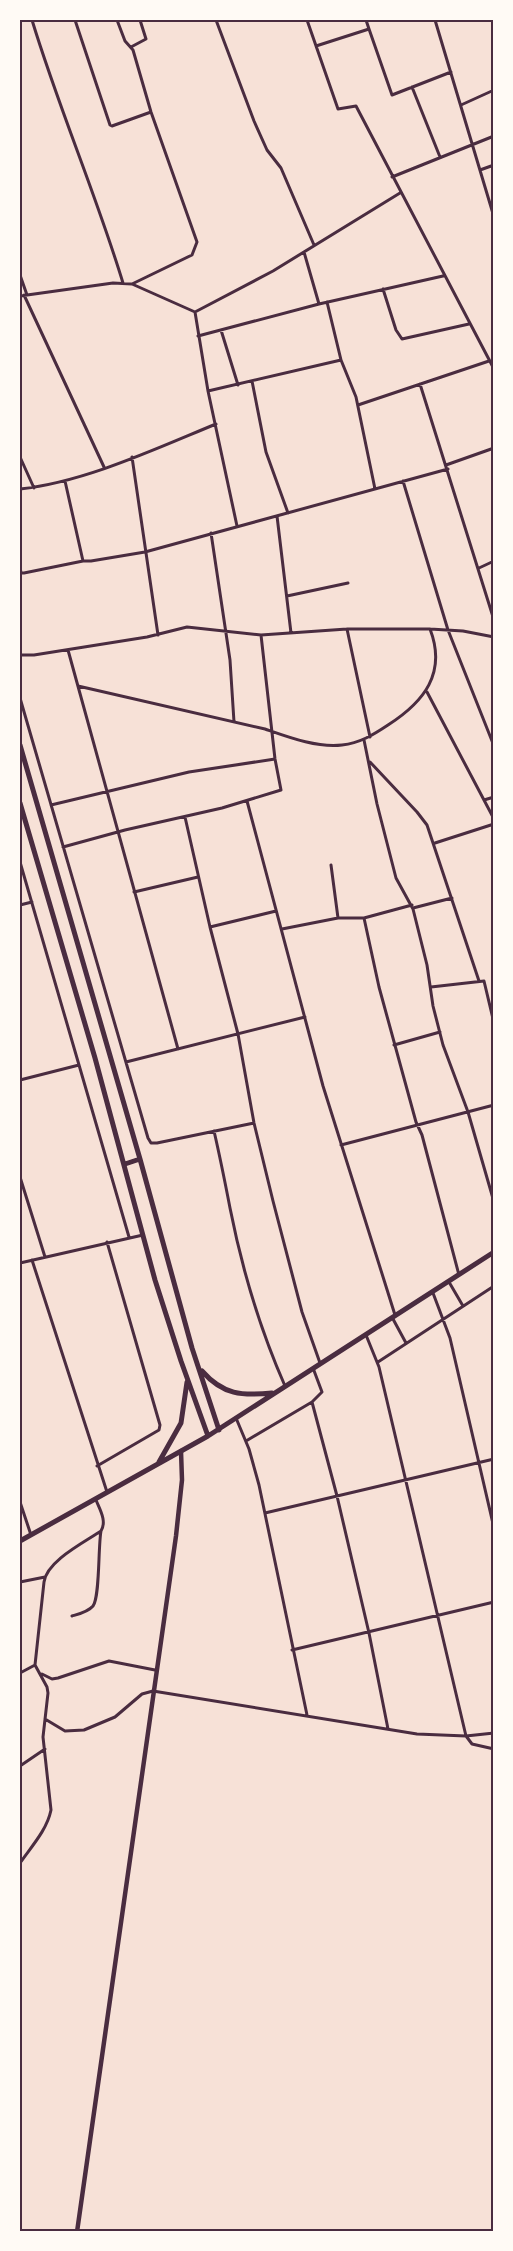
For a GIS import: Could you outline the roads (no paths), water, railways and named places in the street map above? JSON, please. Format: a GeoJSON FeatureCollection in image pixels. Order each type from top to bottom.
{"type":"FeatureCollection","features":[{"type":"Feature","properties":{"kind":"highway"},"geometry":{"type":"LineString","coordinates":[[20,745],[199,1368],[219,1430]]}},
{"type":"Feature","properties":{"kind":"highway"},"geometry":{"type":"LineString","coordinates":[[20,803],[71,972],[143,1235],[187,1380],[208,1436]]}},
{"type":"Feature","properties":{"kind":"highway"},"geometry":{"type":"LineString","coordinates":[[125,1164],[140,1159]]}},
{"type":"Feature","properties":{"kind":"highway"},"geometry":{"type":"LineString","coordinates":[[20,1542],[219,1430],[494,1252]]}},
{"type":"Feature","properties":{"kind":"highway"},"geometry":{"type":"LineString","coordinates":[[199,1368],[213,1383],[224,1390],[245,1394],[274,1393]]}},
{"type":"Feature","properties":{"kind":"highway"},"geometry":{"type":"LineString","coordinates":[[158,1463],[181,1423],[187,1380]]}},
{"type":"Feature","properties":{"kind":"street"},"geometry":{"type":"LineString","coordinates":[[32,20],[123,283]]}},
{"type":"Feature","properties":{"kind":"street"},"geometry":{"type":"LineString","coordinates":[[75,20],[110,125],[151,112]]}},
{"type":"Feature","properties":{"kind":"street"},"geometry":{"type":"LineString","coordinates":[[117,20],[125,41],[131,47],[197,246],[192,255],[132,284]]}},
{"type":"Feature","properties":{"kind":"street"},"geometry":{"type":"LineString","coordinates":[[131,47],[146,39],[140,20]]}},
{"type":"Feature","properties":{"kind":"street"},"geometry":{"type":"LineString","coordinates":[[216,20],[257,128],[267,150],[281,168],[314,245]]}},
{"type":"Feature","properties":{"kind":"street"},"geometry":{"type":"LineString","coordinates":[[307,20],[338,109],[356,106],[443,276],[494,369]]}},
{"type":"Feature","properties":{"kind":"street"},"geometry":{"type":"LineString","coordinates":[[366,20],[392,95],[451,72]]}},
{"type":"Feature","properties":{"kind":"street"},"geometry":{"type":"LineString","coordinates":[[435,20],[494,217]]}},
{"type":"Feature","properties":{"kind":"street"},"geometry":{"type":"LineString","coordinates":[[316,46],[369,29]]}},
{"type":"Feature","properties":{"kind":"street"},"geometry":{"type":"LineString","coordinates":[[412,87],[440,157]]}},
{"type":"Feature","properties":{"kind":"street"},"geometry":{"type":"LineString","coordinates":[[461,105],[494,90]]}},
{"type":"Feature","properties":{"kind":"street"},"geometry":{"type":"LineString","coordinates":[[392,177],[494,136]]}},
{"type":"Feature","properties":{"kind":"street"},"geometry":{"type":"LineString","coordinates":[[480,170],[494,165]]}},
{"type":"Feature","properties":{"kind":"street"},"geometry":{"type":"LineString","coordinates":[[24,295],[123,283],[132,284],[195,312],[243,289],[400,193]]}},
{"type":"Feature","properties":{"kind":"street"},"geometry":{"type":"LineString","coordinates":[[304,251],[319,304]]}},
{"type":"Feature","properties":{"kind":"street"},"geometry":{"type":"LineString","coordinates":[[20,275],[24,295],[104,467]]}},
{"type":"Feature","properties":{"kind":"street"},"geometry":{"type":"LineString","coordinates":[[198,336],[327,302],[443,276]]}},
{"type":"Feature","properties":{"kind":"street"},"geometry":{"type":"LineString","coordinates":[[383,289],[396,330],[402,339],[469,324]]}},
{"type":"Feature","properties":{"kind":"street"},"geometry":{"type":"LineString","coordinates":[[327,302],[341,360],[358,405],[375,489]]}},
{"type":"Feature","properties":{"kind":"street"},"geometry":{"type":"LineString","coordinates":[[195,312],[208,391],[237,526]]}},
{"type":"Feature","properties":{"kind":"street"},"geometry":{"type":"LineString","coordinates":[[221,330],[238,385]]}},
{"type":"Feature","properties":{"kind":"street"},"geometry":{"type":"LineString","coordinates":[[208,391],[341,360]]}},
{"type":"Feature","properties":{"kind":"street"},"geometry":{"type":"LineString","coordinates":[[358,405],[489,361]]}},
{"type":"Feature","properties":{"kind":"street"},"geometry":{"type":"LineString","coordinates":[[252,381],[266,452],[288,513]]}},
{"type":"Feature","properties":{"kind":"street"},"geometry":{"type":"LineString","coordinates":[[420,384],[494,620]]}},
{"type":"Feature","properties":{"kind":"street"},"geometry":{"type":"LineString","coordinates":[[20,489],[65,481],[216,424]]}},
{"type":"Feature","properties":{"kind":"street"},"geometry":{"type":"LineString","coordinates":[[20,567],[21,573],[24,573],[82,561],[145,552],[402,481],[447,467],[494,448]]}},
{"type":"Feature","properties":{"kind":"street"},"geometry":{"type":"LineString","coordinates":[[20,457],[34,488]]}},
{"type":"Feature","properties":{"kind":"street"},"geometry":{"type":"LineString","coordinates":[[132,457],[158,635]]}},
{"type":"Feature","properties":{"kind":"street"},"geometry":{"type":"LineString","coordinates":[[65,481],[82,561]]}},
{"type":"Feature","properties":{"kind":"street"},"geometry":{"type":"LineString","coordinates":[[402,481],[448,630],[494,746]]}},
{"type":"Feature","properties":{"kind":"street"},"geometry":{"type":"LineString","coordinates":[[277,516],[291,633]]}},
{"type":"Feature","properties":{"kind":"street"},"geometry":{"type":"LineString","coordinates":[[211,533],[230,660],[234,722]]}},
{"type":"Feature","properties":{"kind":"street"},"geometry":{"type":"LineString","coordinates":[[478,569],[494,561]]}},
{"type":"Feature","properties":{"kind":"street"},"geometry":{"type":"LineString","coordinates":[[287,596],[348,584]]}},
{"type":"Feature","properties":{"kind":"street"},"geometry":{"type":"LineString","coordinates":[[20,655],[34,656],[158,635],[186,627],[261,635],[347,629],[430,629],[494,637]]}},
{"type":"Feature","properties":{"kind":"street"},"geometry":{"type":"LineString","coordinates":[[347,629],[370,737]]}},
{"type":"Feature","properties":{"kind":"street"},"geometry":{"type":"LineString","coordinates":[[78,686],[273,731],[292,738],[338,746],[370,737],[411,709],[427,692],[433,676],[436,653],[430,629]]}},
{"type":"Feature","properties":{"kind":"street"},"geometry":{"type":"LineString","coordinates":[[63,848],[117,832],[247,801],[281,790],[275,759],[261,635]]}},
{"type":"Feature","properties":{"kind":"street"},"geometry":{"type":"LineString","coordinates":[[68,650],[178,1049]]}},
{"type":"Feature","properties":{"kind":"street"},"geometry":{"type":"LineString","coordinates":[[427,692],[494,819]]}},
{"type":"Feature","properties":{"kind":"street"},"geometry":{"type":"LineString","coordinates":[[20,698],[148,1138],[151,1143],[254,1123]]}},
{"type":"Feature","properties":{"kind":"street"},"geometry":{"type":"LineString","coordinates":[[364,740],[396,878],[412,907],[427,964],[440,1032],[468,1112],[494,1202]]}},
{"type":"Feature","properties":{"kind":"street"},"geometry":{"type":"LineString","coordinates":[[51,805],[189,772],[275,759]]}},
{"type":"Feature","properties":{"kind":"street"},"geometry":{"type":"LineString","coordinates":[[369,760],[421,816],[434,843],[479,981]]}},
{"type":"Feature","properties":{"kind":"street"},"geometry":{"type":"LineString","coordinates":[[484,800],[494,797]]}},
{"type":"Feature","properties":{"kind":"street"},"geometry":{"type":"LineString","coordinates":[[247,801],[341,1145],[394,1316],[406,1343]]}},
{"type":"Feature","properties":{"kind":"street"},"geometry":{"type":"LineString","coordinates":[[185,817],[210,927],[238,1034],[254,1123],[293,1279],[320,1364]]}},
{"type":"Feature","properties":{"kind":"street"},"geometry":{"type":"LineString","coordinates":[[434,843],[494,824]]}},
{"type":"Feature","properties":{"kind":"street"},"geometry":{"type":"LineString","coordinates":[[20,862],[129,1238]]}},
{"type":"Feature","properties":{"kind":"street"},"geometry":{"type":"LineString","coordinates":[[331,865],[338,918]]}},
{"type":"Feature","properties":{"kind":"street"},"geometry":{"type":"LineString","coordinates":[[134,892],[198,877]]}},
{"type":"Feature","properties":{"kind":"street"},"geometry":{"type":"LineString","coordinates":[[281,929],[338,918],[364,918],[452,898]]}},
{"type":"Feature","properties":{"kind":"street"},"geometry":{"type":"LineString","coordinates":[[20,905],[32,902]]}},
{"type":"Feature","properties":{"kind":"street"},"geometry":{"type":"LineString","coordinates":[[210,927],[276,911]]}},
{"type":"Feature","properties":{"kind":"street"},"geometry":{"type":"LineString","coordinates":[[364,918],[394,1044],[422,1135],[459,1275]]}},
{"type":"Feature","properties":{"kind":"street"},"geometry":{"type":"LineString","coordinates":[[430,987],[484,981],[494,1023]]}},
{"type":"Feature","properties":{"kind":"street"},"geometry":{"type":"LineString","coordinates":[[126,1062],[305,1017]]}},
{"type":"Feature","properties":{"kind":"street"},"geometry":{"type":"LineString","coordinates":[[394,1044],[440,1032]]}},
{"type":"Feature","properties":{"kind":"street"},"geometry":{"type":"LineString","coordinates":[[20,1080],[79,1065]]}},
{"type":"Feature","properties":{"kind":"street"},"geometry":{"type":"LineString","coordinates":[[341,1145],[494,1105]]}},
{"type":"Feature","properties":{"kind":"street"},"geometry":{"type":"LineString","coordinates":[[214,1131],[251,1293],[268,1346],[285,1386]]}},
{"type":"Feature","properties":{"kind":"street"},"geometry":{"type":"LineString","coordinates":[[20,1177],[45,1257]]}},
{"type":"Feature","properties":{"kind":"street"},"geometry":{"type":"LineString","coordinates":[[20,1263],[143,1235]]}},
{"type":"Feature","properties":{"kind":"street"},"geometry":{"type":"LineString","coordinates":[[97,1466],[159,1430],[160,1425],[107,1242]]}},
{"type":"Feature","properties":{"kind":"street"},"geometry":{"type":"LineString","coordinates":[[32,1260],[107,1494]]}},
{"type":"Feature","properties":{"kind":"street"},"geometry":{"type":"LineString","coordinates":[[449,1282],[462,1306]]}},
{"type":"Feature","properties":{"kind":"street"},"geometry":{"type":"LineString","coordinates":[[378,1362],[494,1286]]}},
{"type":"Feature","properties":{"kind":"street"},"geometry":{"type":"LineString","coordinates":[[433,1293],[450,1338],[494,1528]]}},
{"type":"Feature","properties":{"kind":"street"},"geometry":{"type":"LineString","coordinates":[[366,1335],[378,1362],[466,1736],[472,1744],[494,1749]]}},
{"type":"Feature","properties":{"kind":"street"},"geometry":{"type":"LineString","coordinates":[[246,1441],[312,1402],[322,1392],[313,1368]]}},
{"type":"Feature","properties":{"kind":"street"},"geometry":{"type":"LineString","coordinates":[[312,1402],[369,1633],[388,1729]]}},
{"type":"Feature","properties":{"kind":"street"},"geometry":{"type":"LineString","coordinates":[[236,1418],[246,1441],[259,1485],[307,1715]]}},
{"type":"Feature","properties":{"kind":"street"},"geometry":{"type":"LineString","coordinates":[[77,2232],[176,1536],[182,1480],[181,1451]]}},
{"type":"Feature","properties":{"kind":"street"},"geometry":{"type":"LineString","coordinates":[[265,1513],[494,1459]]}},
{"type":"Feature","properties":{"kind":"street"},"geometry":{"type":"LineString","coordinates":[[72,1616],[88,1610],[96,1601],[98,1592],[98,1554],[104,1523],[96,1500]]}},
{"type":"Feature","properties":{"kind":"street"},"geometry":{"type":"LineString","coordinates":[[20,1502],[31,1535]]}},
{"type":"Feature","properties":{"kind":"street"},"geometry":{"type":"LineString","coordinates":[[20,1863],[49,1819],[51,1802],[43,1737],[48,1693],[35,1665],[45,1577],[51,1565],[101,1531]]}},
{"type":"Feature","properties":{"kind":"street"},"geometry":{"type":"LineString","coordinates":[[20,1582],[45,1577]]}},
{"type":"Feature","properties":{"kind":"street"},"geometry":{"type":"LineString","coordinates":[[292,1650],[494,1602]]}},
{"type":"Feature","properties":{"kind":"street"},"geometry":{"type":"LineString","coordinates":[[40,1674],[58,1678],[108,1661],[156,1670]]}},
{"type":"Feature","properties":{"kind":"street"},"geometry":{"type":"LineString","coordinates":[[20,1673],[35,1665]]}},
{"type":"Feature","properties":{"kind":"street"},"geometry":{"type":"LineString","coordinates":[[45,1719],[65,1731],[84,1730],[115,1717],[142,1694],[153,1691],[417,1734],[466,1736],[494,1733]]}},
{"type":"Feature","properties":{"kind":"street"},"geometry":{"type":"LineString","coordinates":[[20,1766],[45,1749]]}}]}
